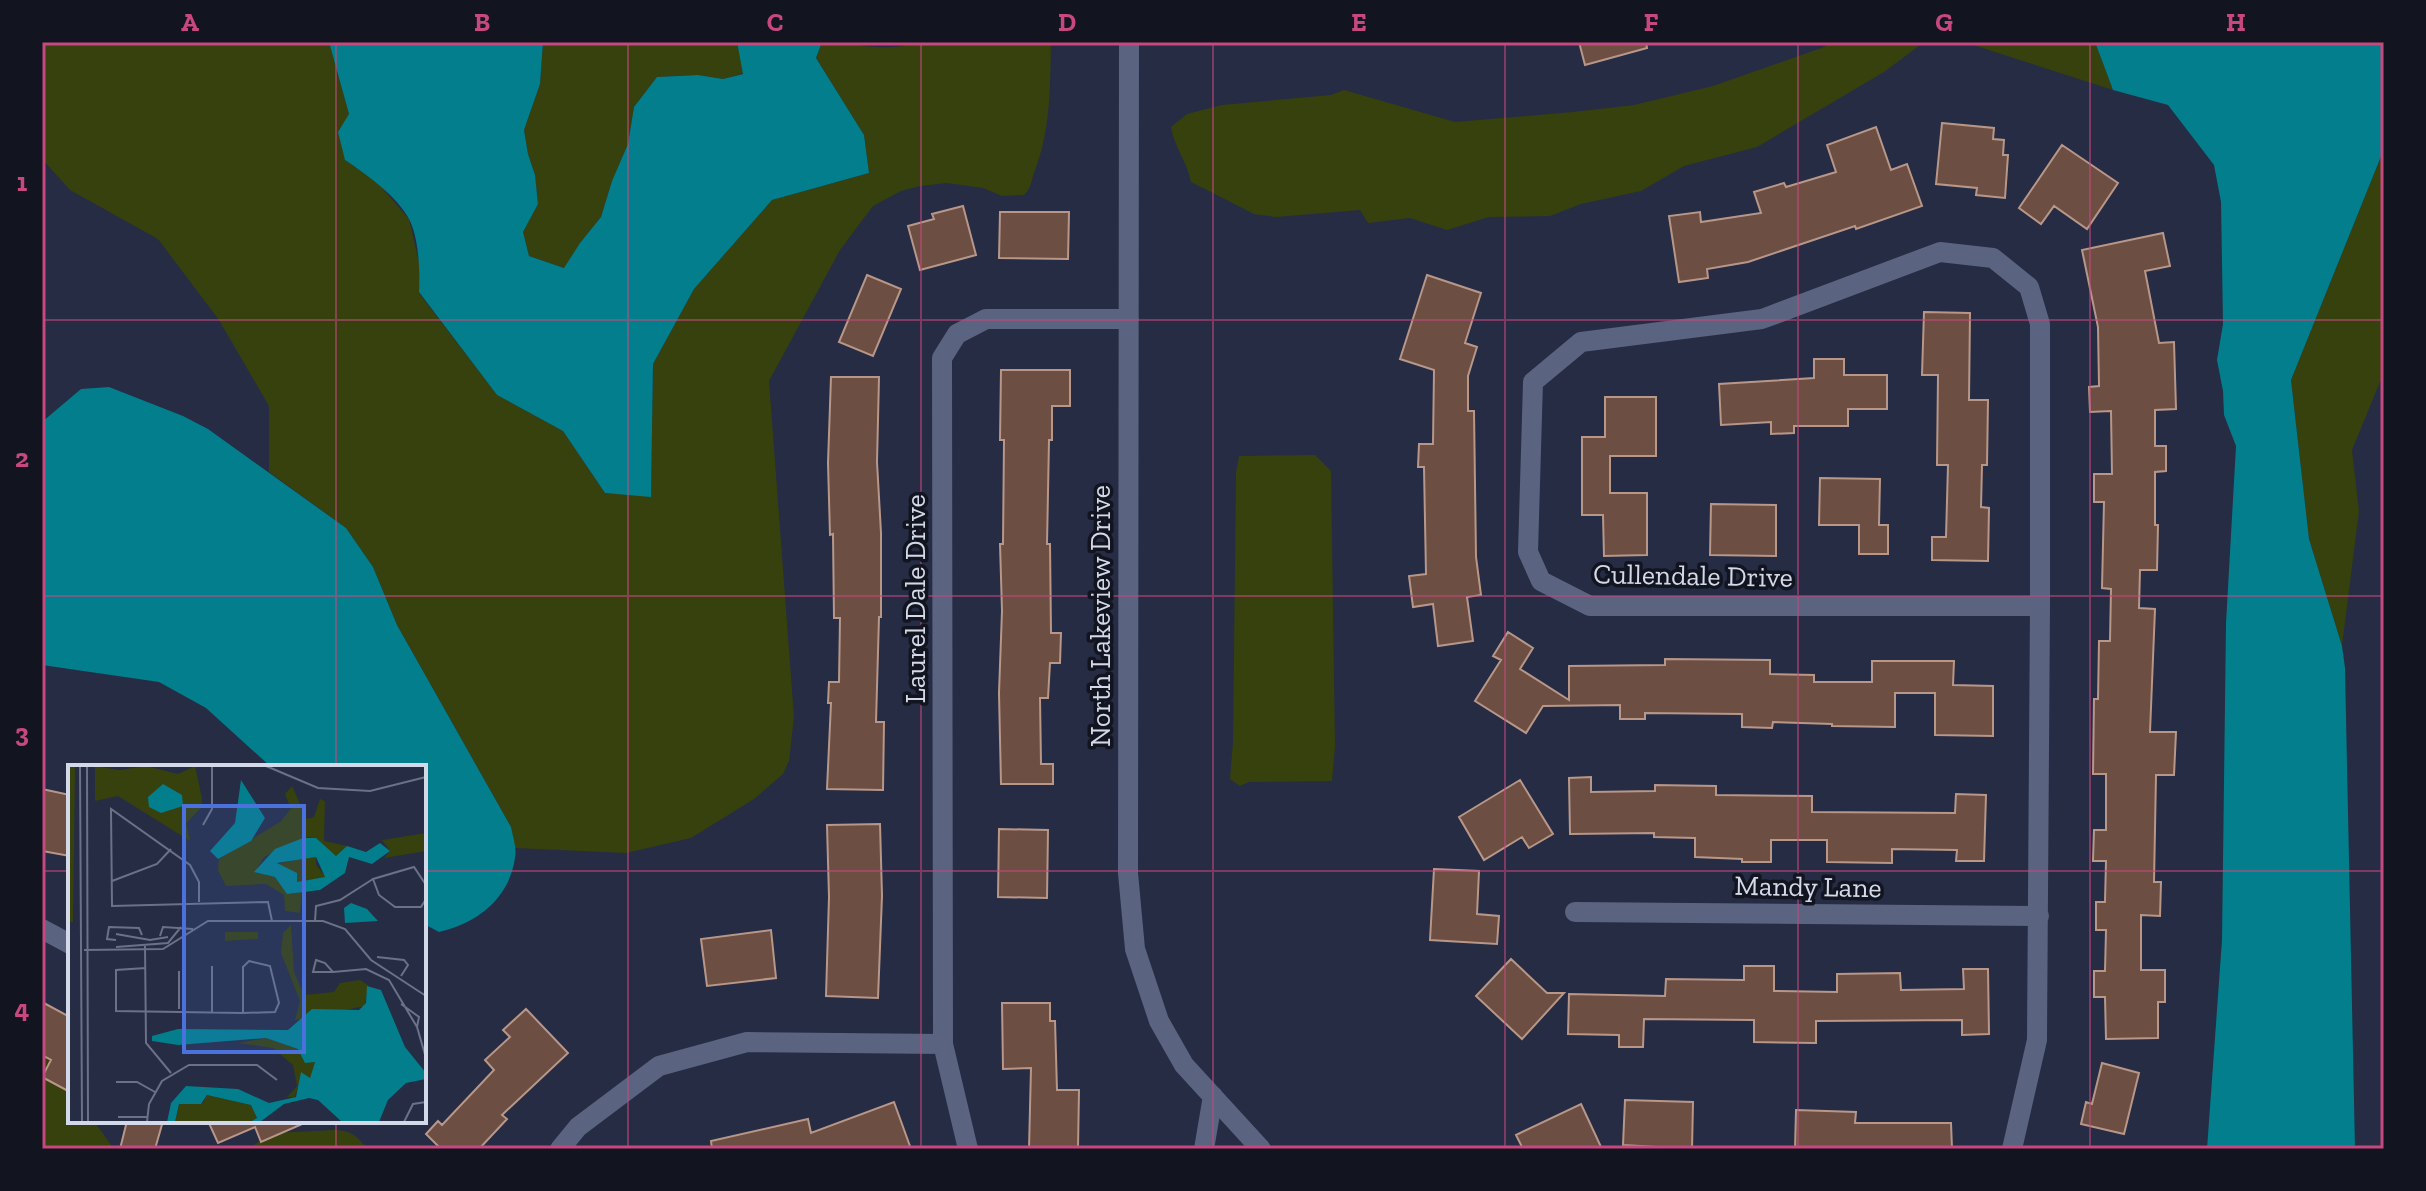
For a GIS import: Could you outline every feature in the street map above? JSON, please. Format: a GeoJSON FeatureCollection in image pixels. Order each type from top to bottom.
{"type":"FeatureCollection","features":[{"type":"Feature","properties":{"kind":"street","name":"North Lakeview Drive"},"geometry":{"type":"LineString","coordinates":[[1129,42],[1128,873],[1135,949],[1159,1021],[1184,1065],[1261,1149]]}},
{"type":"Feature","properties":{"kind":"street","name":"Cullendale Drive"},"geometry":{"type":"LineString","coordinates":[[2012,1149],[2037,1040],[2039,916],[2040,606],[2040,324],[2029,287],[1993,258],[1940,252],[1762,319],[1581,342],[1533,382],[1528,552],[1541,581],[1590,606],[2040,606]]}},
{"type":"Feature","properties":{"kind":"street","name":"Laurel Dale Drive"},"geometry":{"type":"LineString","coordinates":[[968,1149],[943,1044],[942,358],[957,334],[986,319],[1129,319]]}},
{"type":"Feature","properties":{"kind":"street","name":"Mandy Lane"},"geometry":{"type":"LineString","coordinates":[[1575,912],[2039,916]]}},
{"type":"Feature","properties":{"kind":"street"},"geometry":{"type":"LineString","coordinates":[[42,929],[68,943]]}},
{"type":"Feature","properties":{"kind":"street"},"geometry":{"type":"LineString","coordinates":[[560,1149],[578,1127],[659,1066],[747,1042],[943,1044]]}},
{"type":"Feature","properties":{"kind":"street"},"geometry":{"type":"LineString","coordinates":[[1204,1149],[1213,1096]]}},
{"type":"Feature","properties":{"kind":"shaded area"},"geometry":{"type":"Polygon","coordinates":[[[42,42],[329,42],[349,114],[345,160],[377,182],[409,219],[420,266],[419,293],[497,395],[563,431],[605,493],[651,496],[653,364],[694,289],[772,200],[869,173],[864,135],[816,58],[822,42],[893,47],[917,42],[1051,42],[1047,125],[1040,157],[1026,193],[1002,196],[983,188],[947,183],[901,191],[873,206],[840,250],[769,381],[794,717],[789,761],[783,774],[754,799],[691,838],[626,853],[515,848],[511,827],[397,625],[373,567],[346,528],[269,472],[269,406],[219,320],[158,239],[70,190],[42,159],[42,42]]]}},
{"type":"Feature","properties":{"kind":"shaded area"},"geometry":{"type":"Polygon","coordinates":[[[329,42],[543,42],[540,84],[524,130],[535,175],[538,204],[523,232],[529,256],[564,268],[601,217],[628,144],[634,107],[657,77],[698,75],[723,79],[743,74],[737,42],[822,42],[816,58],[864,135],[869,173],[772,200],[694,289],[653,364],[651,497],[605,493],[563,431],[497,395],[419,292],[417,245],[409,219],[389,194],[345,160],[338,132],[349,114],[329,42]]]}},
{"type":"Feature","properties":{"kind":"shaded area"},"geometry":{"type":"Polygon","coordinates":[[[543,42],[737,42],[744,73],[723,79],[698,75],[657,77],[634,107],[628,144],[601,217],[565,268],[529,256],[523,232],[538,204],[535,175],[524,130],[540,84],[543,42]]]}},
{"type":"Feature","properties":{"kind":"shaded area"},"geometry":{"type":"Polygon","coordinates":[[[1830,42],[1924,42],[1884,72],[1757,147],[1684,166],[1641,191],[1581,204],[1550,216],[1489,217],[1447,230],[1410,218],[1368,223],[1360,210],[1276,217],[1254,214],[1191,182],[1171,127],[1187,114],[1222,105],[1331,95],[1344,90],[1455,122],[1634,105],[1713,86],[1824,47],[1830,42]]]}},
{"type":"Feature","properties":{"kind":"shaded area"},"geometry":{"type":"Polygon","coordinates":[[[1964,42],[2095,42],[2113,90],[1964,42]]]}},
{"type":"Feature","properties":{"kind":"shaded area"},"geometry":{"type":"Polygon","coordinates":[[[2095,42],[2384,42],[2384,149],[2291,380],[2309,539],[2342,646],[2345,668],[2355,1149],[2207,1149],[2222,940],[2226,623],[2236,446],[2224,415],[2217,360],[2223,324],[2221,202],[2214,165],[2168,105],[2113,90],[2095,42]]]}},
{"type":"Feature","properties":{"kind":"shaded area"},"geometry":{"type":"Polygon","coordinates":[[[2384,149],[2382,377],[2352,450],[2359,511],[2342,646],[2309,539],[2291,380],[2384,149]]]}},
{"type":"Feature","properties":{"kind":"shaded area"},"geometry":{"type":"Polygon","coordinates":[[[109,387],[208,429],[346,528],[373,567],[397,625],[511,827],[516,850],[512,873],[489,907],[453,928],[439,932],[426,925],[426,765],[269,765],[206,708],[159,682],[42,665],[42,422],[81,389],[109,387]]]}},
{"type":"Feature","properties":{"kind":"shaded area"},"geometry":{"type":"Polygon","coordinates":[[[1315,455],[1331,471],[1335,746],[1332,781],[1249,782],[1240,786],[1230,779],[1236,472],[1239,456],[1315,455]]]}},
{"type":"Feature","properties":{"kind":"shaded area"},"geometry":{"type":"Polygon","coordinates":[[[42,1049],[68,1084],[68,1123],[95,1123],[114,1149],[42,1149],[42,1049]]]}},
{"type":"Feature","properties":{"kind":"shaded area"},"geometry":{"type":"Polygon","coordinates":[[[334,1130],[353,1135],[367,1149],[247,1149],[274,1133],[334,1130]]]}},
{"type":"Feature","properties":{"kind":"building"},"geometry":{"type":"Polygon","coordinates":[[[1579,42],[1646,42],[1647,48],[1585,65],[1579,42]]]}},
{"type":"Feature","properties":{"kind":"building"},"geometry":{"type":"Polygon","coordinates":[[[1942,123],[1994,128],[1993,139],[2004,140],[2003,155],[2008,155],[2005,198],[1976,195],[1977,188],[1936,184],[1942,123]]]}},
{"type":"Feature","properties":{"kind":"building"},"geometry":{"type":"Polygon","coordinates":[[[1876,127],[1891,170],[1907,164],[1922,206],[1748,262],[1707,269],[1708,278],[1679,282],[1669,216],[1700,212],[1701,222],[1761,213],[1754,192],[1784,183],[1786,187],[1836,172],[1827,145],[1876,127]]]}},
{"type":"Feature","properties":{"kind":"building"},"geometry":{"type":"Polygon","coordinates":[[[2062,145],[2118,183],[2087,229],[2054,206],[2041,224],[2019,208],[2062,145]]]}},
{"type":"Feature","properties":{"kind":"building"},"geometry":{"type":"Polygon","coordinates":[[[963,206],[976,255],[920,270],[908,226],[934,219],[932,214],[963,206]]]}},
{"type":"Feature","properties":{"kind":"building"},"geometry":{"type":"Polygon","coordinates":[[[1000,212],[1069,212],[1068,259],[999,258],[1000,212]]]}},
{"type":"Feature","properties":{"kind":"building"},"geometry":{"type":"Polygon","coordinates":[[[2163,233],[2170,266],[2145,271],[2159,343],[2174,342],[2176,409],[2155,410],[2155,446],[2166,446],[2166,471],[2155,472],[2157,570],[2140,570],[2139,608],[2155,609],[2150,732],[2176,732],[2174,775],[2156,775],[2154,882],[2161,882],[2160,916],[2141,915],[2141,970],[2165,970],[2165,1002],[2158,1002],[2158,1038],[2106,1039],[2105,997],[2094,997],[2094,971],[2105,971],[2106,930],[2096,930],[2096,902],[2105,902],[2106,861],[2093,861],[2094,830],[2106,830],[2106,774],[2093,774],[2099,641],[2110,641],[2111,589],[2102,588],[2104,502],[2094,502],[2094,474],[2112,474],[2111,411],[2090,412],[2089,387],[2099,386],[2098,327],[2082,250],[2163,233]]]}},
{"type":"Feature","properties":{"kind":"building"},"geometry":{"type":"Polygon","coordinates":[[[867,275],[901,289],[873,356],[839,342],[867,275]]]}},
{"type":"Feature","properties":{"kind":"building"},"geometry":{"type":"Polygon","coordinates":[[[1427,275],[1481,293],[1465,343],[1477,347],[1468,376],[1468,411],[1474,411],[1476,557],[1481,595],[1467,597],[1473,641],[1438,646],[1433,604],[1413,607],[1409,576],[1426,574],[1424,467],[1418,467],[1419,444],[1433,444],[1434,370],[1400,359],[1427,275]]]}},
{"type":"Feature","properties":{"kind":"building"},"geometry":{"type":"Polygon","coordinates":[[[1924,312],[1970,313],[1969,400],[1988,400],[1987,465],[1982,465],[1981,507],[1989,508],[1988,561],[1932,560],[1932,537],[1946,537],[1948,465],[1937,465],[1938,375],[1922,375],[1924,312]]]}},
{"type":"Feature","properties":{"kind":"building"},"geometry":{"type":"Polygon","coordinates":[[[1814,359],[1844,359],[1844,375],[1887,375],[1887,409],[1848,409],[1848,426],[1794,426],[1794,433],[1771,434],[1771,422],[1721,425],[1719,384],[1814,378],[1814,359]]]}},
{"type":"Feature","properties":{"kind":"building"},"geometry":{"type":"Polygon","coordinates":[[[1001,370],[1070,370],[1070,406],[1052,406],[1052,440],[1049,440],[1047,544],[1050,544],[1051,633],[1061,633],[1060,663],[1050,663],[1048,698],[1040,698],[1041,764],[1053,764],[1053,784],[1001,784],[1000,544],[1003,544],[1004,440],[1000,440],[1001,370]]]}},
{"type":"Feature","properties":{"kind":"building"},"geometry":{"type":"Polygon","coordinates":[[[831,377],[879,377],[877,462],[881,617],[876,722],[884,722],[883,790],[827,789],[829,682],[839,682],[840,618],[834,618],[833,534],[830,535],[828,463],[831,377]]]}},
{"type":"Feature","properties":{"kind":"building"},"geometry":{"type":"Polygon","coordinates":[[[1605,397],[1656,397],[1656,456],[1610,456],[1610,493],[1647,493],[1647,555],[1604,556],[1603,515],[1582,515],[1582,437],[1605,437],[1605,397]]]}},
{"type":"Feature","properties":{"kind":"building"},"geometry":{"type":"Polygon","coordinates":[[[1820,478],[1880,479],[1879,525],[1888,525],[1888,554],[1859,554],[1859,525],[1819,525],[1820,478]]]}},
{"type":"Feature","properties":{"kind":"building"},"geometry":{"type":"Polygon","coordinates":[[[1711,504],[1776,505],[1776,556],[1710,555],[1711,504]]]}},
{"type":"Feature","properties":{"kind":"building"},"geometry":{"type":"Polygon","coordinates":[[[1508,632],[1533,648],[1520,669],[1569,700],[1569,666],[1665,665],[1665,659],[1770,660],[1770,674],[1814,675],[1814,682],[1872,682],[1872,661],[1954,661],[1953,685],[1993,686],[1993,736],[1935,735],[1935,693],[1895,693],[1895,727],[1773,722],[1772,728],[1742,727],[1742,714],[1645,713],[1645,719],[1620,719],[1620,705],[1543,706],[1526,733],[1475,701],[1501,660],[1493,656],[1508,632]]]}},
{"type":"Feature","properties":{"kind":"building"},"geometry":{"type":"Polygon","coordinates":[[[1591,777],[1591,792],[1655,791],[1655,785],[1716,786],[1716,795],[1812,796],[1812,812],[1955,813],[1956,794],[1986,795],[1984,861],[1956,861],[1957,850],[1892,849],[1892,863],[1827,862],[1827,840],[1771,840],[1771,862],[1742,862],[1742,859],[1695,857],[1695,838],[1654,837],[1654,833],[1570,834],[1569,778],[1591,777]]]}},
{"type":"Feature","properties":{"kind":"building"},"geometry":{"type":"Polygon","coordinates":[[[1520,780],[1553,834],[1529,848],[1522,837],[1484,860],[1459,817],[1520,780]]]}},
{"type":"Feature","properties":{"kind":"building"},"geometry":{"type":"Polygon","coordinates":[[[42,789],[68,795],[68,856],[42,851],[42,789]]]}},
{"type":"Feature","properties":{"kind":"building"},"geometry":{"type":"Polygon","coordinates":[[[880,824],[882,896],[878,998],[826,996],[829,897],[827,825],[880,824]]]}},
{"type":"Feature","properties":{"kind":"building"},"geometry":{"type":"Polygon","coordinates":[[[999,829],[1048,830],[1047,898],[998,897],[999,829]]]}},
{"type":"Feature","properties":{"kind":"building"},"geometry":{"type":"Polygon","coordinates":[[[1434,869],[1479,871],[1477,914],[1499,916],[1497,944],[1430,940],[1434,869]]]}},
{"type":"Feature","properties":{"kind":"building"},"geometry":{"type":"Polygon","coordinates":[[[771,930],[776,978],[707,986],[701,939],[771,930]]]}},
{"type":"Feature","properties":{"kind":"building"},"geometry":{"type":"Polygon","coordinates":[[[1511,959],[1547,993],[1564,993],[1522,1039],[1476,996],[1511,959]]]}},
{"type":"Feature","properties":{"kind":"building"},"geometry":{"type":"Polygon","coordinates":[[[1744,966],[1774,966],[1774,991],[1837,992],[1837,974],[1900,973],[1901,990],[1964,989],[1963,969],[1988,969],[1989,1034],[1962,1035],[1962,1020],[1816,1021],[1816,1043],[1754,1042],[1754,1020],[1644,1019],[1643,1047],[1619,1047],[1619,1035],[1568,1034],[1569,994],[1665,996],[1666,979],[1744,980],[1744,966]]]}},
{"type":"Feature","properties":{"kind":"building"},"geometry":{"type":"Polygon","coordinates":[[[42,1002],[68,1016],[68,1091],[42,1077],[51,1060],[42,1055],[42,1002]]]}},
{"type":"Feature","properties":{"kind":"building"},"geometry":{"type":"Polygon","coordinates":[[[1002,1003],[1050,1003],[1050,1021],[1055,1021],[1057,1090],[1079,1090],[1078,1149],[1029,1149],[1031,1068],[1003,1069],[1002,1003]]]}},
{"type":"Feature","properties":{"kind":"building"},"geometry":{"type":"Polygon","coordinates":[[[526,1009],[568,1053],[502,1115],[507,1119],[479,1149],[441,1149],[426,1134],[438,1121],[442,1125],[494,1070],[485,1060],[510,1037],[503,1030],[526,1009]]]}},
{"type":"Feature","properties":{"kind":"building"},"geometry":{"type":"Polygon","coordinates":[[[2102,1063],[2139,1073],[2124,1134],[2081,1124],[2086,1102],[2092,1104],[2102,1063]]]}},
{"type":"Feature","properties":{"kind":"building"},"geometry":{"type":"Polygon","coordinates":[[[1625,1100],[1693,1102],[1692,1149],[1623,1145],[1625,1100]]]}},
{"type":"Feature","properties":{"kind":"building"},"geometry":{"type":"Polygon","coordinates":[[[894,1102],[911,1149],[712,1149],[711,1141],[808,1119],[811,1133],[894,1102]]]}},
{"type":"Feature","properties":{"kind":"building"},"geometry":{"type":"Polygon","coordinates":[[[1581,1104],[1602,1149],[1523,1149],[1516,1135],[1581,1104]]]}},
{"type":"Feature","properties":{"kind":"building"},"geometry":{"type":"Polygon","coordinates":[[[1796,1110],[1856,1112],[1855,1123],[1951,1123],[1952,1149],[1795,1149],[1796,1110]]]}},
{"type":"Feature","properties":{"kind":"building"},"geometry":{"type":"Polygon","coordinates":[[[126,1123],[162,1123],[155,1149],[120,1149],[126,1123]]]}},
{"type":"Feature","properties":{"kind":"building"},"geometry":{"type":"Polygon","coordinates":[[[209,1123],[304,1123],[261,1142],[255,1127],[218,1143],[209,1123]]]}}]}
